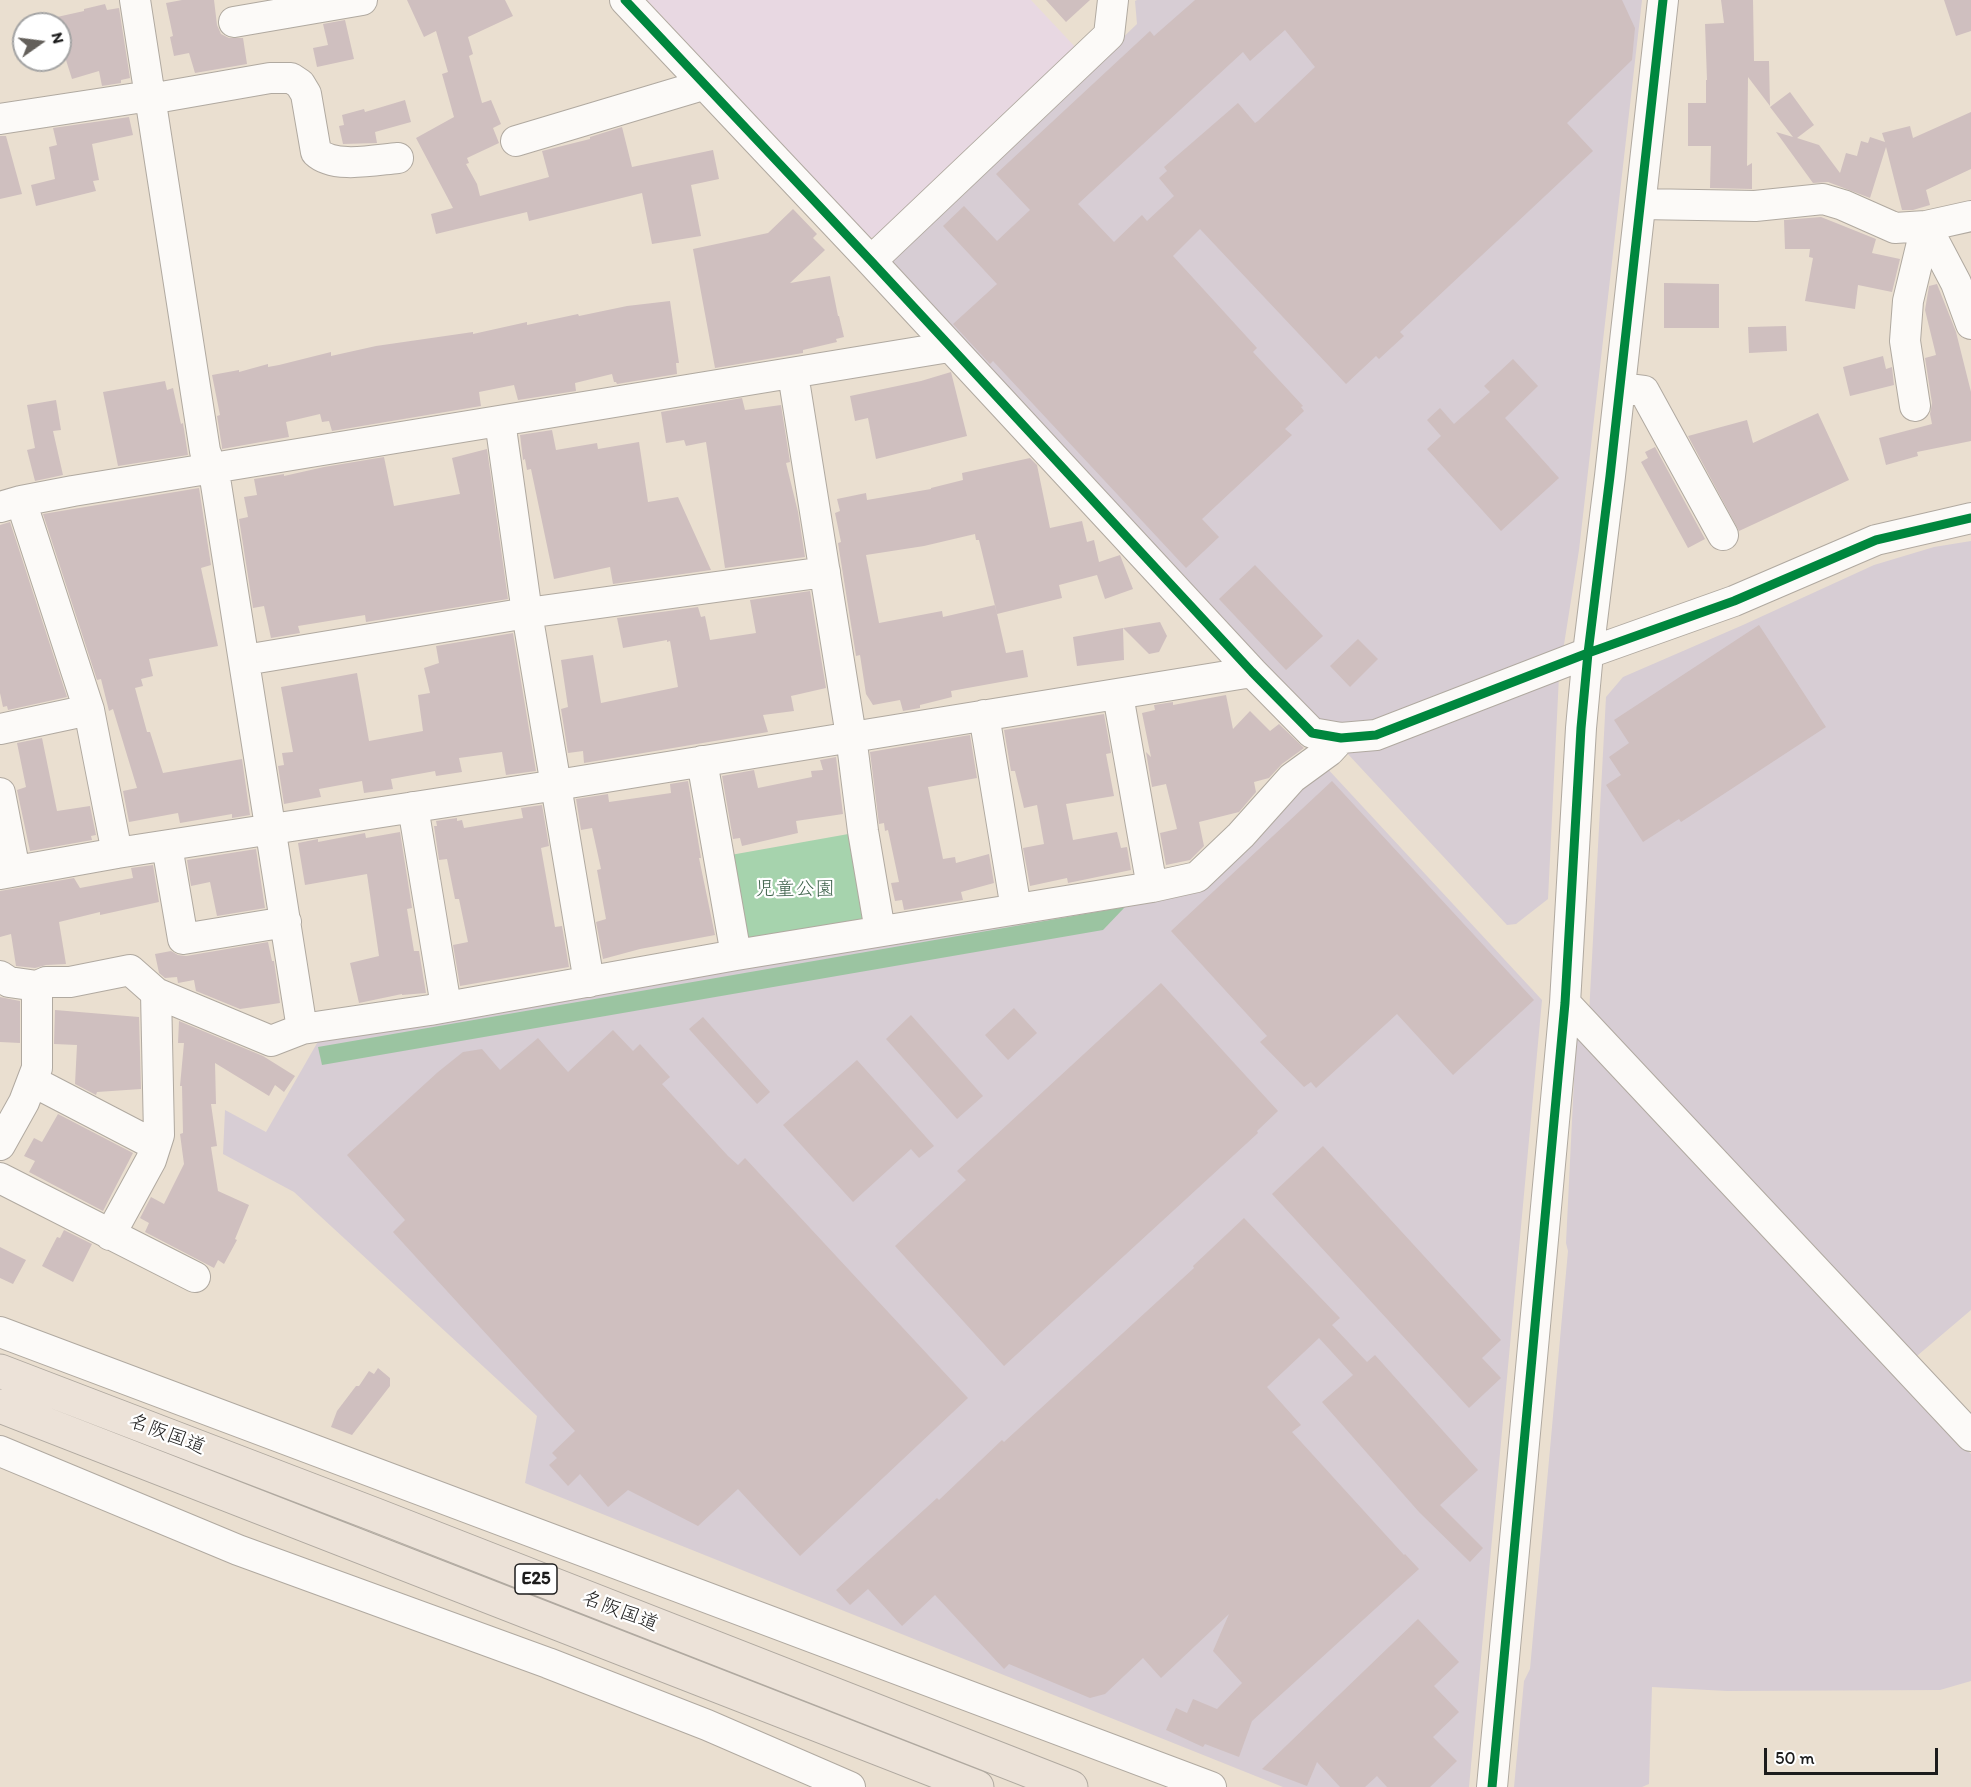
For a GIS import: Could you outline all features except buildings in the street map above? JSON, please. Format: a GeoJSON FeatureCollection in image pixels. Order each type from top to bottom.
{"type":"FeatureCollection","features":[{"type":"Feature","properties":{"kind":"highway","name":"名阪国道"},"geometry":{"type":"LineString","coordinates":[[0,1371],[1071,1787]]}},
{"type":"Feature","properties":{"kind":"highway","name":"名阪国道"},"geometry":{"type":"LineString","coordinates":[[0,1406],[977,1787]]}},
{"type":"Feature","properties":{"kind":"street"},"geometry":{"type":"LineString","coordinates":[[135,0],[205,450],[215,478],[302,1029]]}},
{"type":"Feature","properties":{"kind":"street"},"geometry":{"type":"LineString","coordinates":[[234,22],[309,4],[363,0]]}},
{"type":"Feature","properties":{"kind":"street"},"geometry":{"type":"LineString","coordinates":[[625,0],[1311,733],[1341,738],[1376,735],[1588,653],[1734,601],[1876,540],[1971,518]]}},
{"type":"Feature","properties":{"kind":"street"},"geometry":{"type":"LineString","coordinates":[[871,261],[1109,35],[1113,0]]}},
{"type":"Feature","properties":{"kind":"street"},"geometry":{"type":"LineString","coordinates":[[1492,1787],[1565,1003],[1581,728],[1588,653],[1663,0]]}},
{"type":"Feature","properties":{"kind":"street"},"geometry":{"type":"LineString","coordinates":[[0,119],[270,78],[291,78],[300,84],[306,94],[316,152],[322,158],[340,162],[398,158]]}},
{"type":"Feature","properties":{"kind":"street"},"geometry":{"type":"LineString","coordinates":[[516,141],[703,85]]}},
{"type":"Feature","properties":{"kind":"street"},"geometry":{"type":"LineString","coordinates":[[1641,204],[1755,206],[1823,199],[1843,205],[1895,228],[1926,226],[1971,216]]}},
{"type":"Feature","properties":{"kind":"street"},"geometry":{"type":"LineString","coordinates":[[1926,226],[1956,283],[1971,324]]}},
{"type":"Feature","properties":{"kind":"street"},"geometry":{"type":"LineString","coordinates":[[1915,406],[1905,341],[1908,301],[1926,226]]}},
{"type":"Feature","properties":{"kind":"street"},"geometry":{"type":"LineString","coordinates":[[117,853],[88,710],[11,504],[949,347]]}},
{"type":"Feature","properties":{"kind":"street"},"geometry":{"type":"LineString","coordinates":[[793,374],[880,931]]}},
{"type":"Feature","properties":{"kind":"street"},"geometry":{"type":"LineString","coordinates":[[1620,388],[1644,391],[1723,535]]}},
{"type":"Feature","properties":{"kind":"street"},"geometry":{"type":"LineString","coordinates":[[500,421],[527,613],[589,982]]}},
{"type":"Feature","properties":{"kind":"street"},"geometry":{"type":"LineString","coordinates":[[245,660],[527,613],[825,572]]}},
{"type":"Feature","properties":{"kind":"street"},"geometry":{"type":"LineString","coordinates":[[0,793],[7,872],[1252,672]]}},
{"type":"Feature","properties":{"kind":"street"},"geometry":{"type":"LineString","coordinates":[[1119,695],[1152,887]]}},
{"type":"Feature","properties":{"kind":"street"},"geometry":{"type":"LineString","coordinates":[[0,729],[88,710]]}},
{"type":"Feature","properties":{"kind":"street"},"geometry":{"type":"LineString","coordinates":[[984,715],[1016,909]]}},
{"type":"Feature","properties":{"kind":"street"},"geometry":{"type":"LineString","coordinates":[[0,976],[9,982],[37,986],[46,982],[70,982],[130,970],[156,993],[271,1041],[302,1029],[430,1010],[736,955],[1152,887],[1197,877],[1241,835],[1292,778],[1329,751],[1341,738]]}},
{"type":"Feature","properties":{"kind":"street"},"geometry":{"type":"LineString","coordinates":[[702,761],[736,955]]}},
{"type":"Feature","properties":{"kind":"street"},"geometry":{"type":"LineString","coordinates":[[413,807],[446,1006]]}},
{"type":"Feature","properties":{"kind":"street"},"geometry":{"type":"LineString","coordinates":[[167,846],[183,939],[286,922]]}},
{"type":"Feature","properties":{"kind":"street"},"geometry":{"type":"LineString","coordinates":[[0,1146],[24,1102],[37,1068],[37,986]]}},
{"type":"Feature","properties":{"kind":"street"},"geometry":{"type":"LineString","coordinates":[[110,1235],[151,1160],[159,1135],[156,993]]}},
{"type":"Feature","properties":{"kind":"street"},"geometry":{"type":"LineString","coordinates":[[1565,1003],[1971,1436]]}},
{"type":"Feature","properties":{"kind":"street"},"geometry":{"type":"LineString","coordinates":[[32,1081],[156,1145]]}},
{"type":"Feature","properties":{"kind":"street"},"geometry":{"type":"LineString","coordinates":[[0,1178],[195,1277]]}},
{"type":"Feature","properties":{"kind":"street"},"geometry":{"type":"LineString","coordinates":[[0,1332],[1211,1787]]}},
{"type":"Feature","properties":{"kind":"street"},"geometry":{"type":"LineString","coordinates":[[0,1451],[238,1551],[548,1663],[708,1725],[850,1787]]}},
{"type":"Feature","properties":{"kind":"shaded area"},"geometry":{"type":"Polygon","coordinates":[[[647,0],[1031,0],[1077,49],[882,235],[869,238],[647,0]]]}},
{"type":"Feature","properties":{"kind":"shaded area"},"geometry":{"type":"Polygon","coordinates":[[[1642,0],[1579,550],[1559,676],[1548,899],[1516,924],[1507,925],[889,261],[1137,24],[1135,1],[1642,0]]]}},
{"type":"Feature","properties":{"kind":"shaded area"},"geometry":{"type":"Polygon","coordinates":[[[1971,541],[1971,1310],[1911,1361],[1589,1014],[1606,697],[1623,677],[1874,565],[1934,547],[1971,541]]]}},
{"type":"Feature","properties":{"kind":"shaded area"},"geometry":{"type":"Polygon","coordinates":[[[1325,766],[1542,1000],[1469,1787],[1283,1787],[525,1483],[537,1416],[294,1192],[223,1154],[225,1110],[266,1132],[320,1038],[1200,885],[1325,766]]]}},
{"type":"Feature","properties":{"kind":"shaded area"},"geometry":{"type":"Polygon","coordinates":[[[1582,1036],[1971,1454],[1971,1681],[1940,1690],[1727,1691],[1652,1687],[1649,1784],[1642,1787],[1514,1787],[1524,1681],[1530,1669],[1568,1251],[1566,1243],[1576,1039],[1582,1036]]]}},
{"type":"Feature","properties":{"kind":"green space","name":"児童公園"},"geometry":{"type":"Polygon","coordinates":[[[854,833],[868,917],[860,924],[742,939],[725,856],[854,833]]]}},
{"type":"Feature","properties":{"kind":"green space"},"geometry":{"type":"Polygon","coordinates":[[[1125,907],[1103,930],[322,1065],[318,1047],[1125,907]]]}},
{"type":"Feature","properties":{"kind":"cycle path"},"geometry":{"type":"LineString","coordinates":[[625,0],[871,261],[1252,672],[1312,733],[1341,738],[1376,735],[1588,653],[1734,601],[1876,540],[1971,518]]}},
{"type":"Feature","properties":{"kind":"cycle path"},"geometry":{"type":"LineString","coordinates":[[1492,1787],[1565,1003],[1581,728],[1588,653],[1663,0]]}}]}
